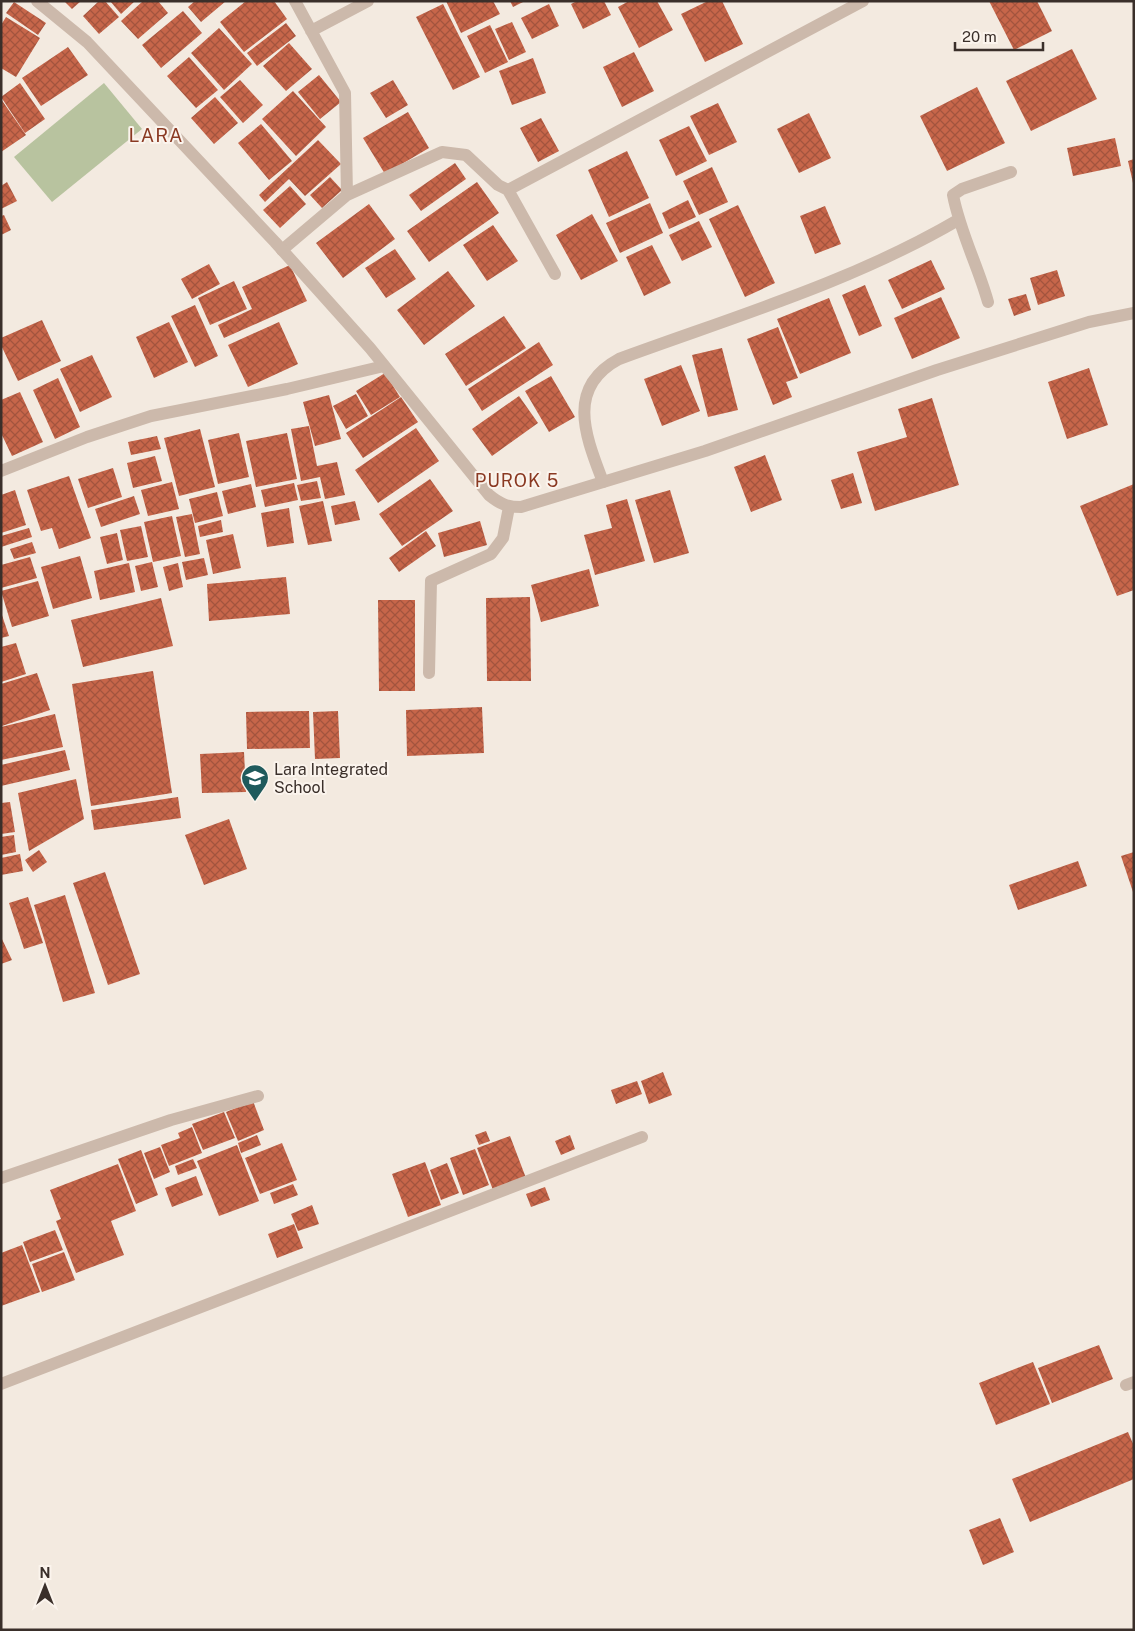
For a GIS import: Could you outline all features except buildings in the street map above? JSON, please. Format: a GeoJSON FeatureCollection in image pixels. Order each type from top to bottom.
{"type":"FeatureCollection","features":[{"type":"Feature","properties":{"kind":"street"},"geometry":{"type":"LineString","coordinates":[[37,1],[87,42],[282,250],[384,366],[489,495],[499,503],[509,507],[521,507],[705,451],[937,370],[1089,322],[1134,314]]}},
{"type":"Feature","properties":{"kind":"street"},"geometry":{"type":"LineString","coordinates":[[295,1],[345,93],[348,195]]}},
{"type":"Feature","properties":{"kind":"street"},"geometry":{"type":"LineString","coordinates":[[311,31],[368,1]]}},
{"type":"Feature","properties":{"kind":"street"},"geometry":{"type":"LineString","coordinates":[[508,190],[863,1]]}},
{"type":"Feature","properties":{"kind":"street"},"geometry":{"type":"LineString","coordinates":[[282,250],[348,195],[442,152],[466,155],[498,185],[508,190],[555,274]]}},
{"type":"Feature","properties":{"kind":"street"},"geometry":{"type":"LineString","coordinates":[[988,302],[982,280],[958,220],[953,195],[962,189],[1011,172]]}},
{"type":"Feature","properties":{"kind":"street"},"geometry":{"type":"LineString","coordinates":[[602,482],[588,442],[583,410],[593,380],[603,368],[618,359],[861,270],[923,240],[958,220]]}},
{"type":"Feature","properties":{"kind":"street"},"geometry":{"type":"LineString","coordinates":[[1,470],[87,437],[151,416],[287,389],[384,366]]}},
{"type":"Feature","properties":{"kind":"street"},"geometry":{"type":"LineString","coordinates":[[429,673],[431,581],[491,554],[503,538],[509,507]]}},
{"type":"Feature","properties":{"kind":"street"},"geometry":{"type":"LineString","coordinates":[[1,1178],[171,1120],[258,1096]]}},
{"type":"Feature","properties":{"kind":"street"},"geometry":{"type":"LineString","coordinates":[[1,1384],[642,1137]]}},
{"type":"Feature","properties":{"kind":"green space"},"geometry":{"type":"Polygon","coordinates":[[[104,83],[142,129],[52,202],[14,157],[104,83]]]}},
{"type":"Feature","properties":{"kind":"place","name":"Lara Integrated School"},"geometry":{"type":"Point","coordinates":[255,802]}},
{"type":"Feature","properties":{"kind":"district","name":"LARA"},"geometry":{"type":"Point","coordinates":[156,135]}},
{"type":"Feature","properties":{"kind":"district","name":"PUROK 5"},"geometry":{"type":"Point","coordinates":[517,480]}}]}
